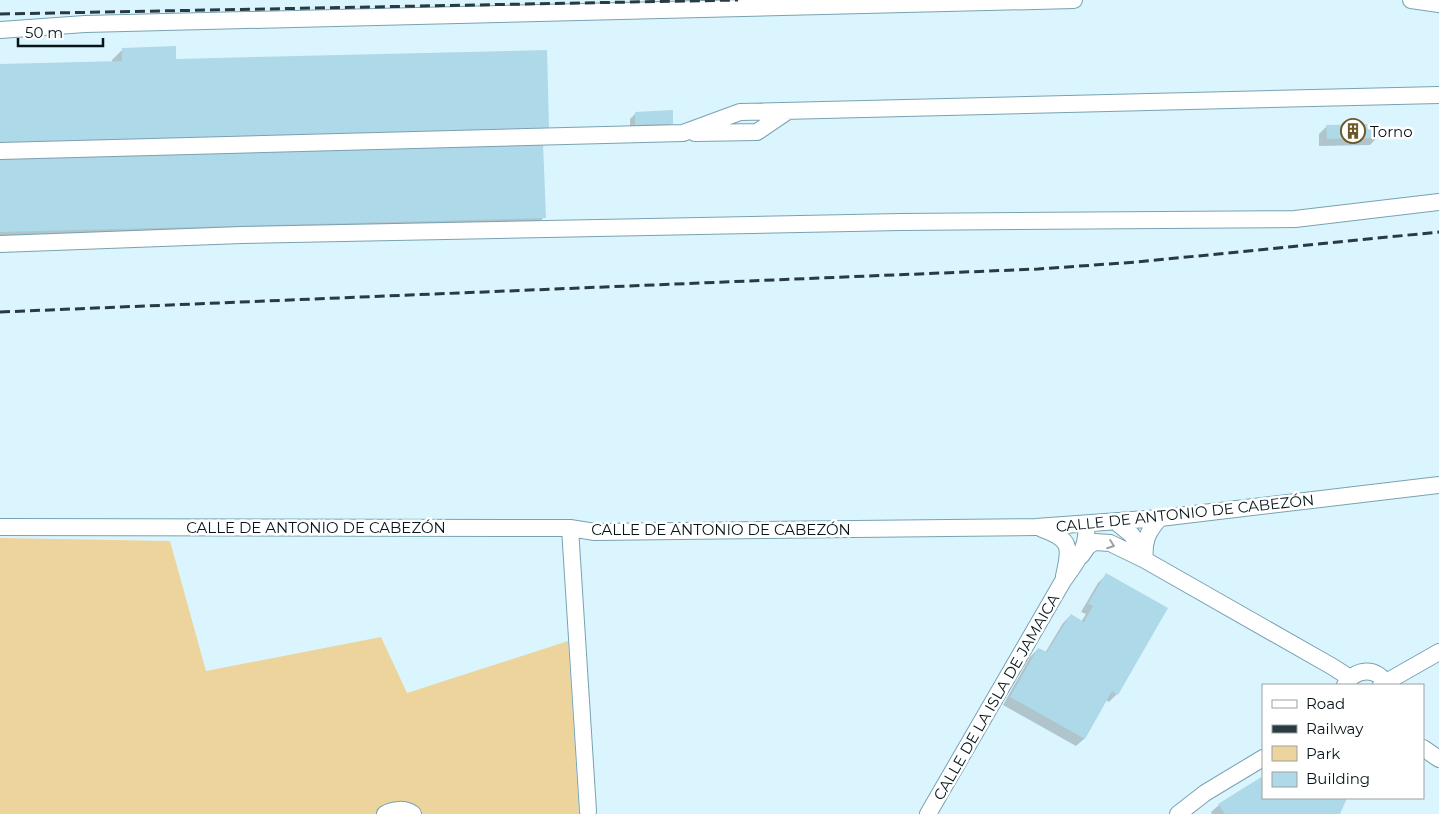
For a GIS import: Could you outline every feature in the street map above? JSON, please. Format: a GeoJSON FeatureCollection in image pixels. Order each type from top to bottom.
{"type":"FeatureCollection","features":[{"type":"Feature","properties":{"kind":"street"},"geometry":{"type":"LineString","coordinates":[[0,30],[85,24],[1074,0]]}},
{"type":"Feature","properties":{"kind":"street"},"geometry":{"type":"LineString","coordinates":[[1411,0],[1439,4]]}},
{"type":"Feature","properties":{"kind":"street"},"geometry":{"type":"LineString","coordinates":[[0,151],[683,133],[740,112],[1439,95]]}},
{"type":"Feature","properties":{"kind":"street"},"geometry":{"type":"LineString","coordinates":[[0,244],[242,235],[901,222],[1296,219],[1439,202]]}},
{"type":"Feature","properties":{"kind":"street","name":"CALLE DE ANTONIO DE CABEZÓN"},"geometry":{"type":"LineString","coordinates":[[0,527],[570,528],[595,532],[1036,527],[1160,518],[1439,485]]}},
{"type":"Feature","properties":{"kind":"street"},"geometry":{"type":"LineString","coordinates":[[1145,560],[1144,548],[1146,537],[1150,528],[1160,518]]}},
{"type":"Feature","properties":{"kind":"street"},"geometry":{"type":"LineString","coordinates":[[1116,522],[1132,535],[1145,560]]}},
{"type":"Feature","properties":{"kind":"street","name":"CALLE DE LA ISLA DE JAMAICA"},"geometry":{"type":"LineString","coordinates":[[928,814],[1063,581],[1080,556],[1087,534],[1086,524]]}},
{"type":"Feature","properties":{"kind":"street","name":"CALLE DE LA ISLA DE JAMAICA"},"geometry":{"type":"LineString","coordinates":[[1036,527],[1054,533],[1066,543],[1068,562],[1063,581]]}},
{"type":"Feature","properties":{"kind":"street"},"geometry":{"type":"LineString","coordinates":[[570,528],[588,812]]}},
{"type":"Feature","properties":{"kind":"street"},"geometry":{"type":"LineString","coordinates":[[1080,556],[1088,546],[1095,542],[1103,542],[1145,560],[1333,667],[1347,682],[1362,672],[1369,671],[1375,673],[1384,684],[1439,652]]}},
{"type":"Feature","properties":{"kind":"street"},"geometry":{"type":"LineString","coordinates":[[1424,749],[1439,759]]}},
{"type":"Feature","properties":{"kind":"street"},"geometry":{"type":"LineString","coordinates":[[1178,814],[1205,793],[1262,759]]}},
{"type":"Feature","properties":{"kind":"street"},"geometry":{"type":"LineString","coordinates":[[385,814],[392,810],[410,811],[413,814]]}},
{"type":"Feature","properties":{"kind":"green space"},"geometry":{"type":"Polygon","coordinates":[[[0,538],[170,541],[206,671],[381,637],[407,693],[568,641],[579,814],[0,814],[0,538]]]}},
{"type":"Feature","properties":{"kind":"building"},"geometry":{"type":"Polygon","coordinates":[[[176,46],[176,59],[547,50],[549,129],[543,143],[546,218],[0,232],[0,156],[71,157],[211,151],[0,143],[0,64],[122,61],[122,48],[176,46]]]}},
{"type":"Feature","properties":{"kind":"building"},"geometry":{"type":"Polygon","coordinates":[[[673,110],[673,124],[635,125],[635,112],[673,110]]]}},
{"type":"Feature","properties":{"kind":"building","name":"Torno"},"geometry":{"type":"Polygon","coordinates":[[[1379,124],[1379,138],[1327,139],[1326,125],[1379,124]]]}},
{"type":"Feature","properties":{"kind":"building"},"geometry":{"type":"Polygon","coordinates":[[[1106,573],[1168,608],[1118,695],[1112,691],[1085,739],[1010,697],[1038,648],[1047,652],[1071,614],[1084,622],[1093,606],[1088,604],[1106,573]]]}},
{"type":"Feature","properties":{"kind":"building"},"geometry":{"type":"Polygon","coordinates":[[[1262,777],[1262,799],[1347,799],[1340,814],[1225,814],[1218,804],[1262,777]]]}},
{"type":"Feature","properties":{"kind":"railway"},"geometry":{"type":"LineString","coordinates":[[0,14],[738,0]]}},
{"type":"Feature","properties":{"kind":"railway"},"geometry":{"type":"LineString","coordinates":[[0,312],[1038,269],[1137,262],[1439,232]]}},
{"type":"Feature","properties":{"kind":"place","name":"Torno"},"geometry":{"type":"Point","coordinates":[1353,131]}}]}
